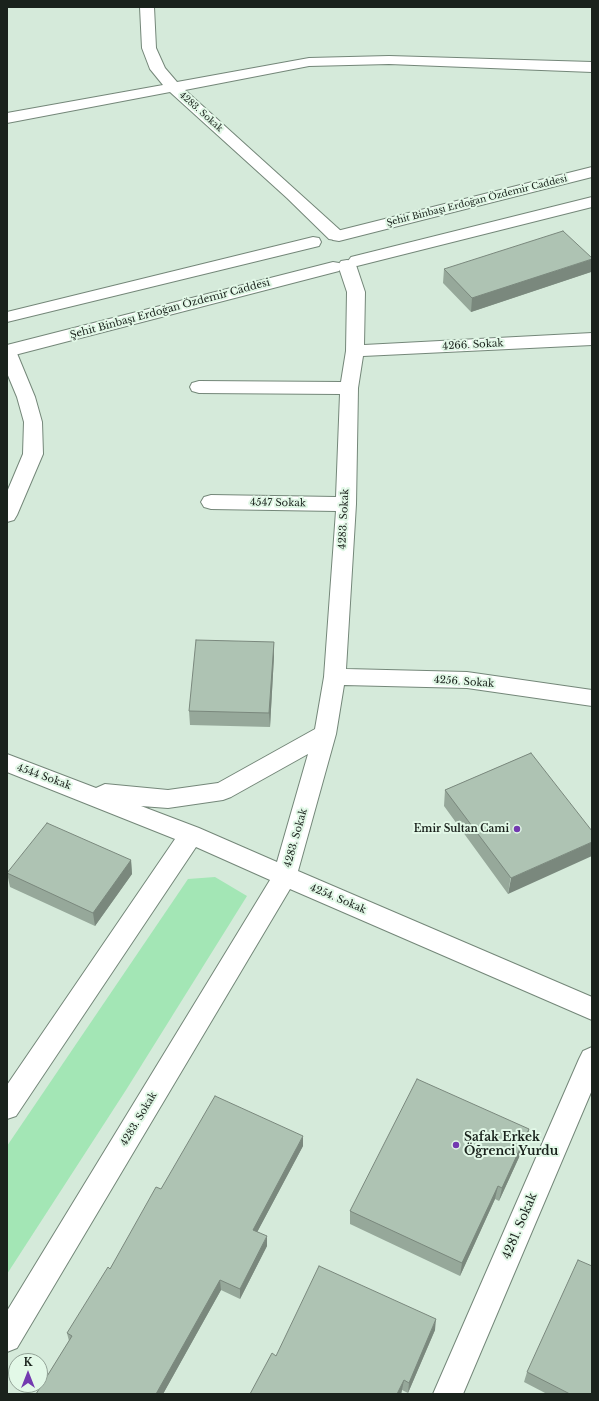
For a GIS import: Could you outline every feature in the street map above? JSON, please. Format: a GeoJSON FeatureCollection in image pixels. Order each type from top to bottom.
{"type":"FeatureCollection","features":[{"type":"Feature","properties":{"kind":"street","name":"4283. Sokak"},"geometry":{"type":"LineString","coordinates":[[147,7],[149,48],[158,69],[173,87],[337,235]]}},
{"type":"Feature","properties":{"kind":"street"},"geometry":{"type":"LineString","coordinates":[[7,118],[309,62],[389,60],[592,67]]}},
{"type":"Feature","properties":{"kind":"street","name":"Şehit Binbaşı Erdoğan Özdemir Caddesi"},"geometry":{"type":"LineString","coordinates":[[314,242],[326,236],[337,235],[592,172]]}},
{"type":"Feature","properties":{"kind":"street","name":"4283. Sokak"},"geometry":{"type":"LineString","coordinates":[[293,195],[314,242]]}},
{"type":"Feature","properties":{"kind":"street","name":"Şehit Binbaşı Erdoğan Özdemir Caddesi"},"geometry":{"type":"LineString","coordinates":[[7,351],[592,202]]}},
{"type":"Feature","properties":{"kind":"street"},"geometry":{"type":"LineString","coordinates":[[314,242],[309,247],[309,253],[311,258],[317,262],[346,264],[361,256],[362,246],[351,238],[337,235]]}},
{"type":"Feature","properties":{"kind":"street"},"geometry":{"type":"LineString","coordinates":[[7,317],[314,242]]}},
{"type":"Feature","properties":{"kind":"street","name":"4283. Sokak"},"geometry":{"type":"LineString","coordinates":[[7,1338],[285,876],[325,734],[336,678],[346,504],[349,388],[355,351],[356,292],[346,264]]}},
{"type":"Feature","properties":{"kind":"street","name":"4266. Sokak"},"geometry":{"type":"LineString","coordinates":[[355,351],[592,339]]}},
{"type":"Feature","properties":{"kind":"street"},"geometry":{"type":"LineString","coordinates":[[7,351],[26,397],[33,422],[33,454],[7,515]]}},
{"type":"Feature","properties":{"kind":"street"},"geometry":{"type":"LineString","coordinates":[[199,387],[349,388]]}},
{"type":"Feature","properties":{"kind":"street","name":"4547 Sokak"},"geometry":{"type":"LineString","coordinates":[[211,502],[346,504]]}},
{"type":"Feature","properties":{"kind":"street","name":"4256. Sokak"},"geometry":{"type":"LineString","coordinates":[[336,678],[467,680],[592,698]]}},
{"type":"Feature","properties":{"kind":"street"},"geometry":{"type":"LineString","coordinates":[[82,791],[168,798],[223,791],[325,734]]}},
{"type":"Feature","properties":{"kind":"street","name":"4544 Sokak"},"geometry":{"type":"LineString","coordinates":[[7,764],[82,791]]}},
{"type":"Feature","properties":{"kind":"street","name":"4254. Sokak"},"geometry":{"type":"LineString","coordinates":[[82,791],[192,835],[592,1009]]}},
{"type":"Feature","properties":{"kind":"street"},"geometry":{"type":"LineString","coordinates":[[7,1107],[192,835]]}},
{"type":"Feature","properties":{"kind":"street","name":"4281. Sokak"},"geometry":{"type":"LineString","coordinates":[[448,1394],[592,1058]]}},
{"type":"Feature","properties":{"kind":"green space"},"geometry":{"type":"Polygon","coordinates":[[[215,877],[247,896],[126,1090],[7,1274],[7,1146],[188,879],[215,877]]]}},
{"type":"Feature","properties":{"kind":"building"},"geometry":{"type":"Polygon","coordinates":[[[563,231],[592,259],[472,298],[444,269],[563,231]]]}},
{"type":"Feature","properties":{"kind":"building"},"geometry":{"type":"Polygon","coordinates":[[[196,640],[274,642],[269,713],[189,711],[196,640]]]}},
{"type":"Feature","properties":{"kind":"building","name":"Emir Sultan Cami"},"geometry":{"type":"Polygon","coordinates":[[[531,753],[592,831],[592,842],[511,878],[445,790],[531,753]]]}},
{"type":"Feature","properties":{"kind":"building"},"geometry":{"type":"Polygon","coordinates":[[[47,823],[131,860],[93,913],[7,873],[47,823]]]}},
{"type":"Feature","properties":{"kind":"building"},"geometry":{"type":"Polygon","coordinates":[[[417,1079],[529,1129],[502,1188],[498,1186],[462,1263],[350,1211],[417,1079]]]}},
{"type":"Feature","properties":{"kind":"building"},"geometry":{"type":"Polygon","coordinates":[[[215,1096],[303,1136],[253,1230],[267,1236],[240,1289],[220,1280],[156,1394],[36,1394],[48,1393],[48,1375],[72,1336],[67,1333],[108,1267],[110,1269],[156,1187],[161,1189],[215,1096]]]}},
{"type":"Feature","properties":{"kind":"building"},"geometry":{"type":"Polygon","coordinates":[[[578,1260],[592,1266],[592,1394],[570,1394],[527,1372],[578,1260]]]}},
{"type":"Feature","properties":{"kind":"building"},"geometry":{"type":"Polygon","coordinates":[[[319,1266],[436,1319],[409,1383],[404,1380],[397,1394],[250,1394],[272,1353],[276,1356],[319,1266]]]}},
{"type":"Feature","properties":{"kind":"place","name":"Emir Sultan Cami"},"geometry":{"type":"Point","coordinates":[517,829]}},
{"type":"Feature","properties":{"kind":"place","name":"Şafak Erkek Öğrenci Yurdu"},"geometry":{"type":"Point","coordinates":[456,1145]}}]}
